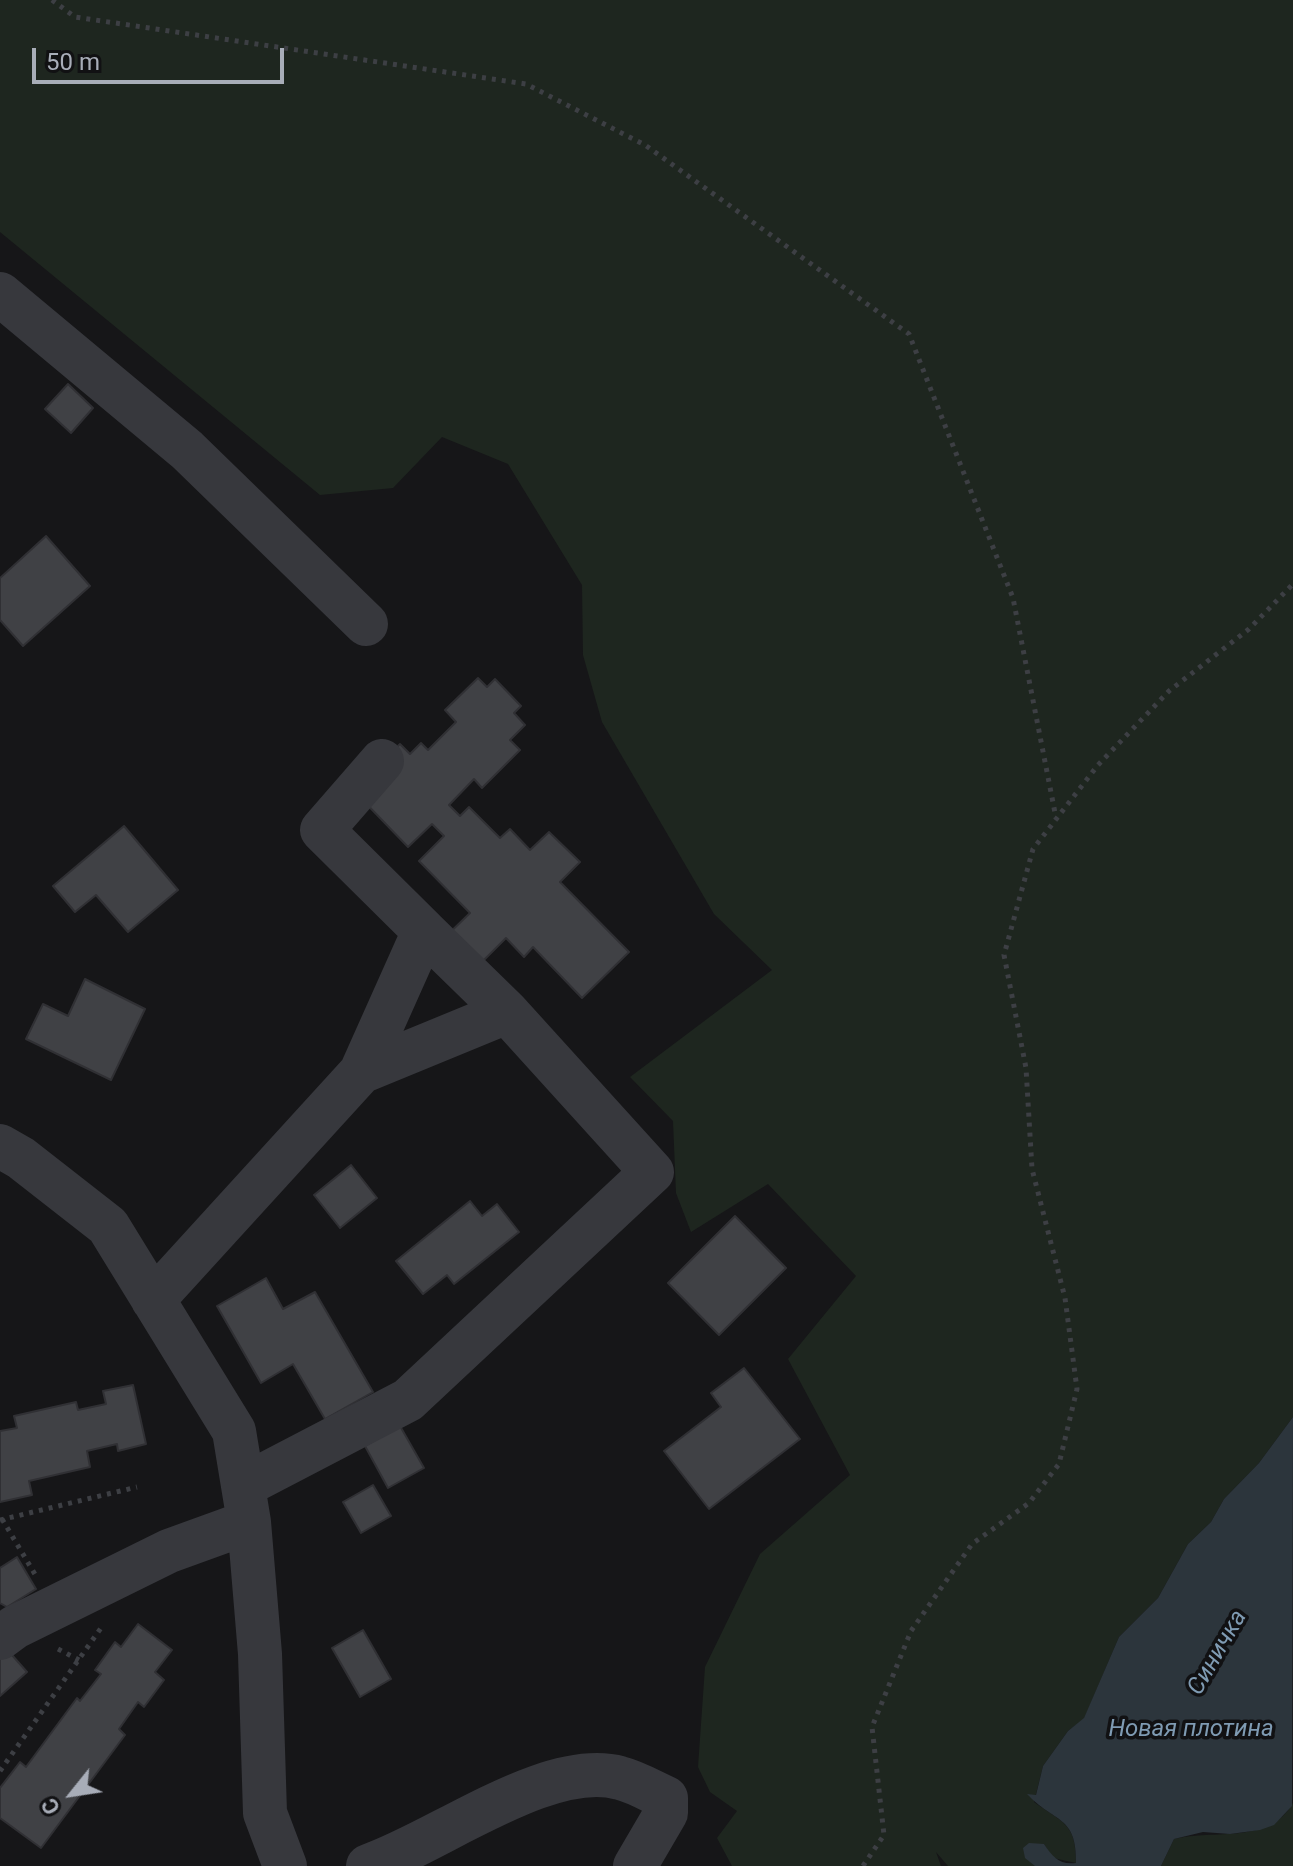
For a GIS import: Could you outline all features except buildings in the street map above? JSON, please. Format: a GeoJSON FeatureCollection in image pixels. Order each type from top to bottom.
{"type":"FeatureCollection","features":[{"type":"Feature","properties":{"kind":"lane"},"geometry":{"type":"LineString","coordinates":[[0,294],[187,450],[366,624]]}},
{"type":"Feature","properties":{"kind":"lane"},"geometry":{"type":"LineString","coordinates":[[0,1638],[169,1551],[408,1400],[652,1172],[507,1012],[322,830],[382,761]]}},
{"type":"Feature","properties":{"kind":"lane"},"geometry":{"type":"LineString","coordinates":[[153,1300],[361,1072],[424,931]]}},
{"type":"Feature","properties":{"kind":"lane"},"geometry":{"type":"LineString","coordinates":[[361,1072],[507,1012]]}},
{"type":"Feature","properties":{"kind":"lane"},"geometry":{"type":"LineString","coordinates":[[0,1146],[21,1158],[108,1226],[234,1431],[246,1504],[260,1654],[265,1813],[285,1866]]}},
{"type":"Feature","properties":{"kind":"lane"},"geometry":{"type":"LineString","coordinates":[[368,1866],[534,1788],[587,1776],[619,1778],[666,1798],[666,1813],[635,1866]]}},
{"type":"Feature","properties":{"kind":"path"},"geometry":{"type":"LineString","coordinates":[[52,0],[75,17],[526,84],[645,145],[909,334],[1013,598],[1056,819]]}},
{"type":"Feature","properties":{"kind":"path"},"geometry":{"type":"LineString","coordinates":[[863,1866],[884,1835],[872,1727],[911,1631],[972,1544],[1029,1503],[1059,1464],[1077,1389],[1065,1298],[1032,1169],[1026,1068],[1004,955],[1033,849],[1098,765],[1169,691],[1249,629],[1293,584]]}},
{"type":"Feature","properties":{"kind":"path"},"geometry":{"type":"LineString","coordinates":[[55,1608],[1,1520],[137,1487]]}},
{"type":"Feature","properties":{"kind":"path"},"geometry":{"type":"LineString","coordinates":[[0,1771],[106,1622]]}},
{"type":"Feature","properties":{"kind":"shaded area"},"geometry":{"type":"Polygon","coordinates":[[[0,0],[1293,0],[1293,1417],[1259,1463],[1224,1499],[1211,1522],[1188,1544],[1158,1598],[1119,1637],[1084,1719],[1068,1731],[1043,1766],[1034,1802],[1066,1825],[1074,1840],[1076,1863],[1053,1858],[1044,1844],[1035,1866],[948,1866],[936,1852],[941,1866],[732,1866],[717,1838],[737,1811],[710,1792],[698,1767],[705,1667],[760,1554],[850,1475],[788,1359],[856,1276],[768,1184],[691,1232],[676,1193],[673,1121],[630,1077],[772,970],[714,914],[602,722],[583,655],[582,585],[508,464],[442,437],[393,488],[320,495],[0,232],[0,0]]]}},
{"type":"Feature","properties":{"kind":"shaded area"},"geometry":{"type":"Polygon","coordinates":[[[1293,1803],[1293,1866],[1161,1866],[1174,1839],[1256,1830],[1283,1816],[1293,1803]]]}},
{"type":"Feature","properties":{"kind":"water","name":"Новая плотина"},"geometry":{"type":"Polygon","coordinates":[[[1293,1417],[1292,1806],[1274,1825],[1260,1830],[1230,1834],[1203,1832],[1174,1839],[1161,1866],[1035,1866],[1025,1858],[1023,1848],[1029,1843],[1044,1844],[1057,1859],[1076,1863],[1073,1836],[1068,1828],[1027,1794],[1036,1795],[1043,1766],[1068,1731],[1084,1718],[1119,1637],[1158,1598],[1188,1544],[1211,1522],[1224,1499],[1259,1463],[1293,1417]]]}},
{"type":"Feature","properties":{"kind":"water label","name":"Синичка"},"geometry":{"type":"Point","coordinates":[1218,1653]}}]}
